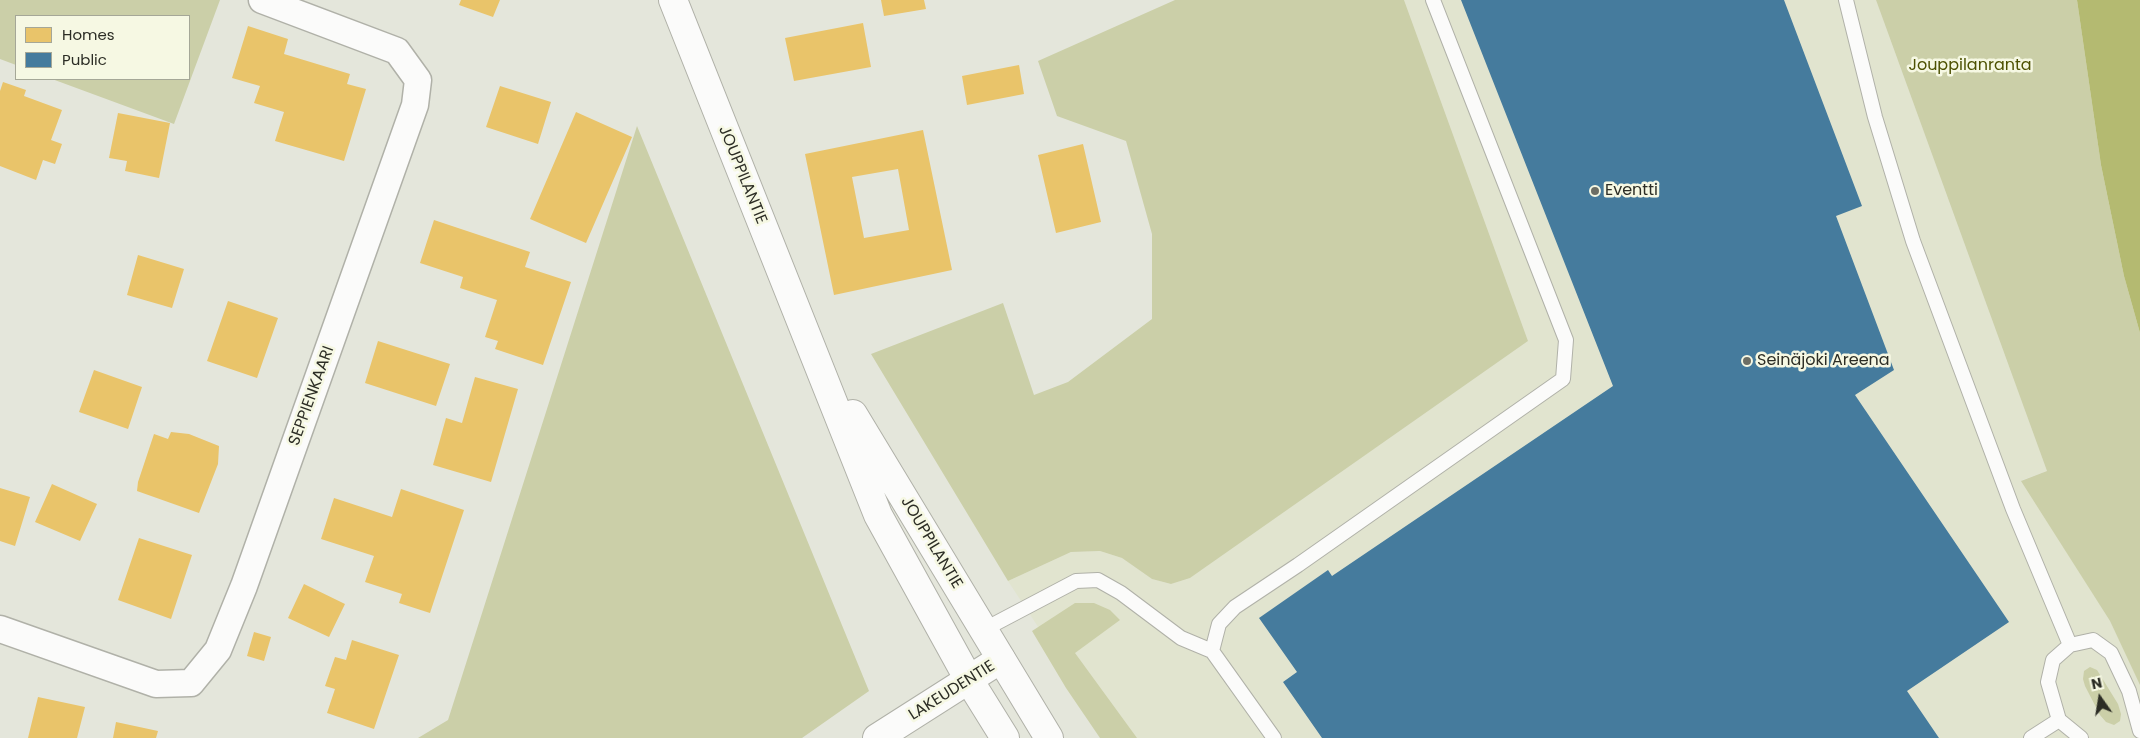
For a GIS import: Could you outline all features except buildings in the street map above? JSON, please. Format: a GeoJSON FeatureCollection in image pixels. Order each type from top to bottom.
{"type":"FeatureCollection","features":[{"type":"Feature","properties":{"kind":"main road","name":"JOUPPILANTIE"},"geometry":{"type":"LineString","coordinates":[[673,0],[722,128],[813,348],[878,515],[969,680],[1005,738]]}},
{"type":"Feature","properties":{"kind":"main road","name":"JOUPPILANTIE"},"geometry":{"type":"LineString","coordinates":[[813,348],[1049,738]]}},
{"type":"Feature","properties":{"kind":"main road","name":"LAKEUDENTIE"},"geometry":{"type":"LineString","coordinates":[[877,738],[1001,659]]}},
{"type":"Feature","properties":{"kind":"street","name":"SEPPIENKAARI"},"geometry":{"type":"LineString","coordinates":[[0,630],[156,684],[191,683],[218,650],[244,586],[415,105],[418,80],[397,52],[262,0]]}},
{"type":"Feature","properties":{"kind":"lane"},"geometry":{"type":"LineString","coordinates":[[1212,650],[1218,624],[1235,607],[1563,379],[1566,340],[1433,0]]}},
{"type":"Feature","properties":{"kind":"lane"},"geometry":{"type":"LineString","coordinates":[[1846,0],[1875,117],[1912,241],[2013,509],[2070,645]]}},
{"type":"Feature","properties":{"kind":"lane"},"geometry":{"type":"LineString","coordinates":[[983,630],[1076,581],[1098,580],[1120,593],[1181,638],[1212,650],[1274,738]]}},
{"type":"Feature","properties":{"kind":"lane"},"geometry":{"type":"LineString","coordinates":[[2081,738],[2059,720],[2048,682],[2053,660],[2070,645],[2093,640],[2110,653],[2129,691],[2140,731]]}},
{"type":"Feature","properties":{"kind":"lane"},"geometry":{"type":"LineString","coordinates":[[2031,738],[2059,720]]}},
{"type":"Feature","properties":{"kind":"shaded area","name":"Seinäjoki Areena"},"geometry":{"type":"Polygon","coordinates":[[[1404,0],[1876,0],[2047,471],[2022,480],[2110,621],[2140,683],[2140,738],[1111,738],[1008,581],[1071,552],[1100,551],[1122,558],[1152,579],[1171,584],[1190,578],[1528,341],[1404,0]]]}},
{"type":"Feature","properties":{"kind":"shaded area"},"geometry":{"type":"Polygon","coordinates":[[[2077,0],[2140,0],[2140,333],[2124,276],[2101,165],[2077,0]]]}},
{"type":"Feature","properties":{"kind":"green space"},"geometry":{"type":"Polygon","coordinates":[[[0,0],[220,0],[174,124],[55,80],[190,80],[190,15],[15,15],[15,65],[0,59],[0,0]]]}},
{"type":"Feature","properties":{"kind":"green space"},"geometry":{"type":"Polygon","coordinates":[[[1175,0],[1404,0],[1528,341],[1190,578],[1171,584],[1152,579],[1122,558],[1100,551],[1071,552],[1008,581],[871,354],[1003,303],[1034,395],[1068,382],[1152,319],[1152,234],[1126,141],[1057,116],[1038,61],[1175,0]]]}},
{"type":"Feature","properties":{"kind":"green space","name":"Jouppilanranta"},"geometry":{"type":"Polygon","coordinates":[[[1876,0],[2077,0],[2101,165],[2124,276],[2140,333],[2140,685],[2110,621],[2021,481],[2047,471],[1876,0]]]}},
{"type":"Feature","properties":{"kind":"green space"},"geometry":{"type":"Polygon","coordinates":[[[637,126],[869,691],[802,738],[418,738],[448,720],[637,126]]]}},
{"type":"Feature","properties":{"kind":"green space"},"geometry":{"type":"Polygon","coordinates":[[[1075,603],[1094,603],[1110,610],[1120,620],[1075,653],[1137,738],[1100,738],[1066,688],[1032,631],[1075,603]]]}},
{"type":"Feature","properties":{"kind":"green space"},"geometry":{"type":"Polygon","coordinates":[[[2090,667],[2097,670],[2118,704],[2121,714],[2120,721],[2114,725],[2106,722],[2100,715],[2085,686],[2083,679],[2084,671],[2090,667]]]}},
{"type":"Feature","properties":{"kind":"place","name":"Eventti"},"geometry":{"type":"Point","coordinates":[1595,191]}},
{"type":"Feature","properties":{"kind":"place","name":"Seinäjoki Areena"},"geometry":{"type":"Point","coordinates":[1747,361]}}]}
